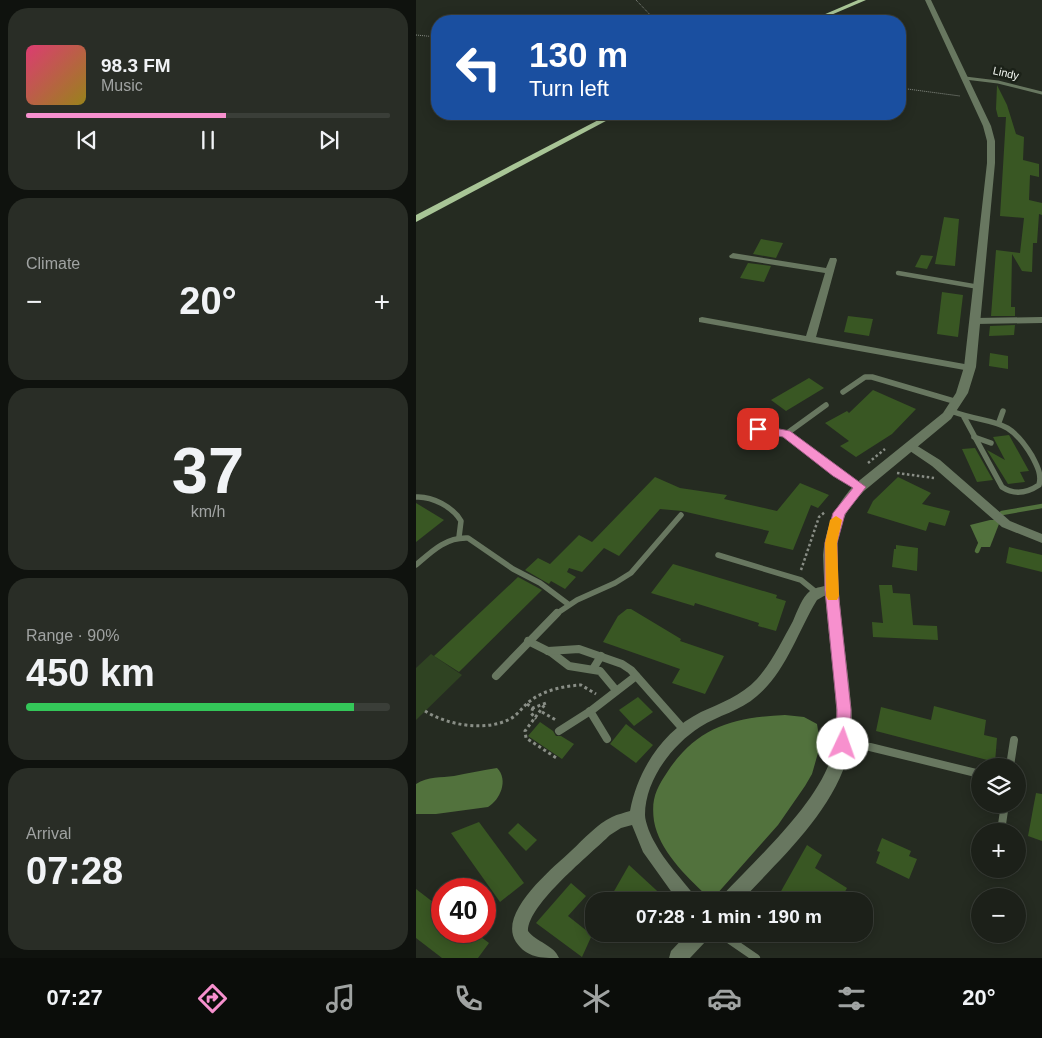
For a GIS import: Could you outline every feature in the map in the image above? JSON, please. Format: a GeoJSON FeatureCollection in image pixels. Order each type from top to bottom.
{"type":"FeatureCollection","features":[{"type":"Feature","properties":{"kind":"main road"},"geometry":{"type":"LineString","coordinates":[[827,15],[863,0]]}},
{"type":"Feature","properties":{"kind":"main road"},"geometry":{"type":"LineString","coordinates":[[416,219],[604,120]]}},
{"type":"Feature","properties":{"kind":"street"},"geometry":{"type":"LineString","coordinates":[[737,892],[820,796],[833,774],[843,744],[844,710],[830,556],[832,532],[839,513],[860,487],[911,446],[954,406],[965,388],[970,368],[992,149],[987,126],[928,0]]}},
{"type":"Feature","properties":{"kind":"street"},"geometry":{"type":"LineString","coordinates":[[733,256],[830,271]]}},
{"type":"Feature","properties":{"kind":"street"},"geometry":{"type":"LineString","coordinates":[[810,340],[833,260]]}},
{"type":"Feature","properties":{"kind":"street"},"geometry":{"type":"LineString","coordinates":[[702,320],[970,368]]}},
{"type":"Feature","properties":{"kind":"street"},"geometry":{"type":"LineString","coordinates":[[976,321],[1042,320]]}},
{"type":"Feature","properties":{"kind":"street"},"geometry":{"type":"LineString","coordinates":[[911,446],[936,463],[1003,521],[1042,540]]}},
{"type":"Feature","properties":{"kind":"street"},"geometry":{"type":"LineString","coordinates":[[681,892],[648,847],[638,816],[640,794],[645,782],[663,753],[684,730],[707,717],[732,707],[762,684],[810,601],[817,593],[832,590]]}},
{"type":"Feature","properties":{"kind":"street"},"geometry":{"type":"LineString","coordinates":[[551,958],[522,937],[520,926],[528,907],[543,888],[594,839],[617,822],[638,816]]}},
{"type":"Feature","properties":{"kind":"street"},"geometry":{"type":"LineString","coordinates":[[678,958],[692,942]]}},
{"type":"Feature","properties":{"kind":"lane","name":"Lindy"},"geometry":{"type":"LineString","coordinates":[[965,78],[998,82],[1042,93]]}},
{"type":"Feature","properties":{"kind":"lane"},"geometry":{"type":"LineString","coordinates":[[898,273],[979,287]]}},
{"type":"Feature","properties":{"kind":"lane"},"geometry":{"type":"LineString","coordinates":[[843,392],[865,378],[872,376],[954,406],[964,417],[999,483],[1006,490],[1013,493],[1039,486],[1042,478],[1038,467],[1027,446],[1013,429],[999,422],[964,417]]}},
{"type":"Feature","properties":{"kind":"lane"},"geometry":{"type":"LineString","coordinates":[[786,434],[826,405]]}},
{"type":"Feature","properties":{"kind":"lane"},"geometry":{"type":"LineString","coordinates":[[999,422],[1003,411]]}},
{"type":"Feature","properties":{"kind":"lane"},"geometry":{"type":"LineString","coordinates":[[758,429],[786,434],[837,473],[860,487]]}},
{"type":"Feature","properties":{"kind":"lane"},"geometry":{"type":"LineString","coordinates":[[974,437],[991,443]]}},
{"type":"Feature","properties":{"kind":"lane"},"geometry":{"type":"LineString","coordinates":[[416,497],[428,497],[456,514],[461,521],[459,537]]}},
{"type":"Feature","properties":{"kind":"lane"},"geometry":{"type":"LineString","coordinates":[[496,676],[553,616],[568,604],[615,583],[632,573],[681,515]]}},
{"type":"Feature","properties":{"kind":"lane"},"geometry":{"type":"LineString","coordinates":[[416,565],[443,543],[459,537],[472,540],[513,569],[547,588],[568,604]]}},
{"type":"Feature","properties":{"kind":"lane"},"geometry":{"type":"LineString","coordinates":[[718,555],[801,580],[817,593]]}},
{"type":"Feature","properties":{"kind":"lane"},"geometry":{"type":"LineString","coordinates":[[528,641],[548,651],[569,666],[600,671],[615,689]]}},
{"type":"Feature","properties":{"kind":"lane"},"geometry":{"type":"LineString","coordinates":[[548,651],[574,648],[622,664],[636,676],[684,730]]}},
{"type":"Feature","properties":{"kind":"lane"},"geometry":{"type":"LineString","coordinates":[[593,669],[601,656]]}},
{"type":"Feature","properties":{"kind":"lane"},"geometry":{"type":"LineString","coordinates":[[561,728],[590,711],[615,689],[636,676]]}},
{"type":"Feature","properties":{"kind":"lane"},"geometry":{"type":"LineString","coordinates":[[590,711],[607,738]]}},
{"type":"Feature","properties":{"kind":"lane"},"geometry":{"type":"LineString","coordinates":[[1011,758],[1014,740]]}},
{"type":"Feature","properties":{"kind":"lane"},"geometry":{"type":"LineString","coordinates":[[843,744],[870,747],[971,772]]}},
{"type":"Feature","properties":{"kind":"lane"},"geometry":{"type":"LineString","coordinates":[[733,942],[756,958]]}},
{"type":"Feature","properties":{"kind":"path"},"geometry":{"type":"LineString","coordinates":[[636,0],[650,15]]}},
{"type":"Feature","properties":{"kind":"path"},"geometry":{"type":"LineString","coordinates":[[416,36],[431,37]]}},
{"type":"Feature","properties":{"kind":"path"},"geometry":{"type":"LineString","coordinates":[[906,89],[943,95],[973,96]]}},
{"type":"Feature","properties":{"kind":"path"},"geometry":{"type":"LineString","coordinates":[[425,711],[435,718],[451,722],[490,724],[512,718],[527,704],[545,692],[577,685],[587,688],[603,700]]}},
{"type":"Feature","properties":{"kind":"path"},"geometry":{"type":"LineString","coordinates":[[536,719],[531,713],[533,708],[538,704],[546,703],[542,712],[536,719],[525,731],[526,738],[558,760]]}},
{"type":"Feature","properties":{"kind":"path"},"geometry":{"type":"LineString","coordinates":[[527,704],[533,708]]}},
{"type":"Feature","properties":{"kind":"path"},"geometry":{"type":"LineString","coordinates":[[542,712],[561,728]]}},
{"type":"Feature","properties":{"kind":"shaded area"},"geometry":{"type":"Polygon","coordinates":[[[996,520],[999,524],[990,547],[980,547],[970,525],[996,520]]]}},
{"type":"Feature","properties":{"kind":"shaded area"},"geometry":{"type":"Polygon","coordinates":[[[431,654],[462,675],[416,720],[416,668],[431,654]]]}},
{"type":"Feature","properties":{"kind":"shaded area"},"geometry":{"type":"Polygon","coordinates":[[[767,716],[804,717],[817,724],[819,736],[818,753],[812,774],[778,825],[719,892],[703,892],[674,862],[657,832],[653,806],[660,783],[679,756],[704,734],[733,722],[767,716]]]}},
{"type":"Feature","properties":{"kind":"shaded area"},"geometry":{"type":"Polygon","coordinates":[[[497,768],[501,773],[502,789],[496,800],[488,807],[436,814],[416,814],[416,784],[421,781],[497,768]]]}},
{"type":"Feature","properties":{"kind":"building"},"geometry":{"type":"Polygon","coordinates":[[[997,85],[1007,105],[1016,134],[1024,137],[1023,160],[1039,164],[1039,177],[1030,175],[1029,200],[1042,203],[1042,215],[1039,214],[1037,243],[1033,243],[1032,272],[1022,271],[1012,254],[1011,307],[1015,307],[1015,316],[991,316],[996,250],[1020,253],[1024,218],[1000,216],[1006,117],[998,117],[996,109],[997,85]]]}},
{"type":"Feature","properties":{"kind":"building"},"geometry":{"type":"Polygon","coordinates":[[[944,217],[959,219],[955,266],[935,264],[944,217]]]}},
{"type":"Feature","properties":{"kind":"building"},"geometry":{"type":"Polygon","coordinates":[[[761,239],[783,243],[776,258],[753,254],[761,239]]]}},
{"type":"Feature","properties":{"kind":"building"},"geometry":{"type":"Polygon","coordinates":[[[921,255],[933,256],[927,269],[915,267],[921,255]]]}},
{"type":"Feature","properties":{"kind":"building"},"geometry":{"type":"Polygon","coordinates":[[[748,263],[771,266],[764,282],[740,278],[748,263]]]}},
{"type":"Feature","properties":{"kind":"building"},"geometry":{"type":"Polygon","coordinates":[[[942,292],[963,295],[958,337],[937,334],[942,292]]]}},
{"type":"Feature","properties":{"kind":"building"},"geometry":{"type":"Polygon","coordinates":[[[848,316],[873,319],[869,336],[844,332],[848,316]]]}},
{"type":"Feature","properties":{"kind":"building"},"geometry":{"type":"Polygon","coordinates":[[[1015,325],[1014,335],[989,336],[990,326],[1015,325]]]}},
{"type":"Feature","properties":{"kind":"building"},"geometry":{"type":"Polygon","coordinates":[[[990,353],[1008,356],[1008,369],[989,366],[990,353]]]}},
{"type":"Feature","properties":{"kind":"building"},"geometry":{"type":"Polygon","coordinates":[[[809,378],[824,388],[786,411],[771,400],[809,378]]]}},
{"type":"Feature","properties":{"kind":"building"},"geometry":{"type":"Polygon","coordinates":[[[873,390],[916,409],[892,434],[856,457],[840,446],[849,441],[825,423],[847,411],[849,413],[873,390]]]}},
{"type":"Feature","properties":{"kind":"building"},"geometry":{"type":"Polygon","coordinates":[[[1009,435],[1029,471],[1020,472],[1025,482],[1008,484],[987,450],[1005,460],[993,437],[1009,435]]]}},
{"type":"Feature","properties":{"kind":"building"},"geometry":{"type":"Polygon","coordinates":[[[975,448],[993,480],[977,482],[962,449],[975,448]]]}},
{"type":"Feature","properties":{"kind":"building"},"geometry":{"type":"Polygon","coordinates":[[[655,477],[680,488],[727,495],[724,499],[777,511],[800,483],[829,495],[818,508],[811,505],[793,550],[764,543],[769,531],[682,511],[660,509],[619,556],[604,548],[582,572],[569,568],[567,572],[576,577],[565,589],[551,581],[549,584],[525,570],[538,558],[550,564],[579,535],[592,542],[655,477]]]}},
{"type":"Feature","properties":{"kind":"building"},"geometry":{"type":"Polygon","coordinates":[[[898,477],[931,493],[922,504],[950,511],[945,526],[929,522],[926,531],[867,513],[873,501],[898,477]]]}},
{"type":"Feature","properties":{"kind":"building"},"geometry":{"type":"Polygon","coordinates":[[[416,503],[444,520],[416,542],[416,503]]]}},
{"type":"Feature","properties":{"kind":"building"},"geometry":{"type":"Polygon","coordinates":[[[896,545],[918,548],[917,571],[892,567],[896,545]]]}},
{"type":"Feature","properties":{"kind":"building"},"geometry":{"type":"Polygon","coordinates":[[[1009,547],[1042,555],[1042,572],[1006,563],[1009,547]]]}},
{"type":"Feature","properties":{"kind":"building"},"geometry":{"type":"Polygon","coordinates":[[[673,564],[777,595],[776,598],[786,601],[776,631],[758,626],[759,623],[695,603],[694,606],[651,593],[673,564]]]}},
{"type":"Feature","properties":{"kind":"building"},"geometry":{"type":"Polygon","coordinates":[[[518,577],[542,590],[459,672],[434,656],[518,577]]]}},
{"type":"Feature","properties":{"kind":"building"},"geometry":{"type":"Polygon","coordinates":[[[879,585],[892,585],[893,593],[910,594],[913,625],[937,626],[938,640],[873,637],[872,622],[883,623],[879,585]]]}},
{"type":"Feature","properties":{"kind":"building"},"geometry":{"type":"Polygon","coordinates":[[[627,609],[631,609],[681,639],[680,641],[724,656],[705,694],[672,683],[680,669],[603,642],[618,616],[627,609]]]}},
{"type":"Feature","properties":{"kind":"building"},"geometry":{"type":"Polygon","coordinates":[[[638,697],[653,712],[634,726],[619,710],[638,697]]]}},
{"type":"Feature","properties":{"kind":"building"},"geometry":{"type":"Polygon","coordinates":[[[934,706],[986,720],[984,735],[997,738],[995,758],[980,758],[876,731],[881,707],[931,720],[934,706]]]}},
{"type":"Feature","properties":{"kind":"building"},"geometry":{"type":"Polygon","coordinates":[[[540,722],[553,731],[556,736],[561,736],[574,744],[562,759],[528,736],[540,722]]]}},
{"type":"Feature","properties":{"kind":"building"},"geometry":{"type":"Polygon","coordinates":[[[626,724],[653,745],[636,763],[610,744],[626,724]]]}},
{"type":"Feature","properties":{"kind":"building"},"geometry":{"type":"Polygon","coordinates":[[[1036,793],[1042,794],[1042,841],[1028,836],[1036,793]]]}},
{"type":"Feature","properties":{"kind":"building"},"geometry":{"type":"Polygon","coordinates":[[[479,822],[524,883],[500,902],[496,896],[496,878],[483,878],[451,833],[479,822]]]}},
{"type":"Feature","properties":{"kind":"building"},"geometry":{"type":"Polygon","coordinates":[[[518,823],[537,840],[526,851],[508,833],[518,823]]]}},
{"type":"Feature","properties":{"kind":"building"},"geometry":{"type":"Polygon","coordinates":[[[882,838],[911,851],[909,856],[917,859],[909,879],[876,863],[880,852],[877,851],[882,838]]]}},
{"type":"Feature","properties":{"kind":"building"},"geometry":{"type":"Polygon","coordinates":[[[807,845],[822,855],[815,868],[847,888],[845,892],[781,892],[807,845]]]}},
{"type":"Feature","properties":{"kind":"building"},"geometry":{"type":"Polygon","coordinates":[[[629,865],[658,892],[614,892],[629,865]]]}},
{"type":"Feature","properties":{"kind":"building"},"geometry":{"type":"Polygon","coordinates":[[[571,883],[585,895],[568,916],[585,929],[585,942],[589,942],[582,957],[536,923],[571,883]]]}},
{"type":"Feature","properties":{"kind":"building"},"geometry":{"type":"Polygon","coordinates":[[[416,889],[431,901],[431,943],[489,943],[478,958],[442,958],[416,938],[416,889]]]}},
{"type":"Feature","properties":{"kind":"waterway"},"geometry":{"type":"LineString","coordinates":[[998,518],[1002,513],[1042,506]]}},
{"type":"Feature","properties":{"kind":"waterway"},"geometry":{"type":"LineString","coordinates":[[977,551],[981,542]]}},
{"type":"Feature","properties":{"kind":"slow traffic"},"geometry":{"type":"LineString","coordinates":[[833,596],[830,556],[832,532],[836,520]]}},
{"type":"Feature","properties":{"kind":"route"},"geometry":{"type":"LineString","coordinates":[[758,429],[786,434],[837,473],[860,487],[845,504],[835,522],[832,532],[830,556],[844,710],[843,744]]}}]}
